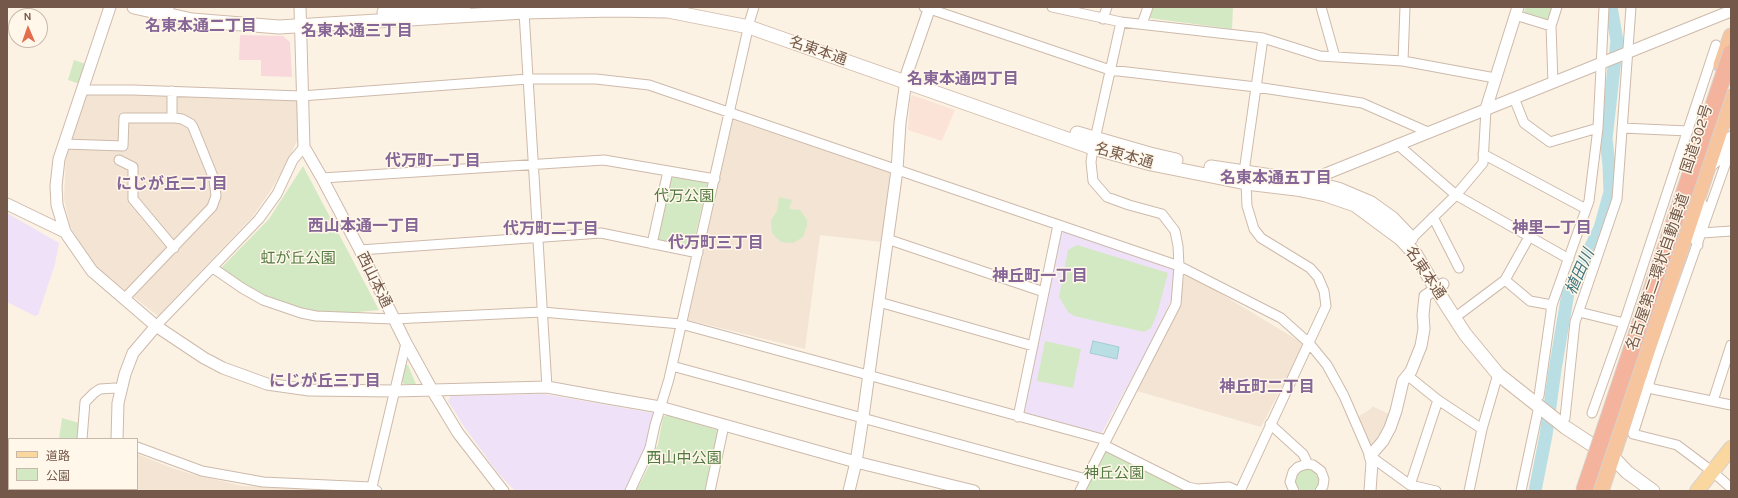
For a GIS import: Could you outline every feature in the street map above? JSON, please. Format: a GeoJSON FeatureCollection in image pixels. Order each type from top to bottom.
{"type":"FeatureCollection","features":[{"type":"Feature","properties":{"kind":"highway","name":"国道302号"},"geometry":{"type":"LineString","coordinates":[[1579,491],[1595,442],[1606,392],[1660,252],[1731,36]]}},
{"type":"Feature","properties":{"kind":"highway","name":"名古屋第二環状自動車道"},"geometry":{"type":"LineString","coordinates":[[1584,491],[1731,53]]}},
{"type":"Feature","properties":{"kind":"highway","name":"名古屋第二環状自動車道"},"geometry":{"type":"LineString","coordinates":[[1595,491],[1731,84]]}},
{"type":"Feature","properties":{"kind":"highway","name":"国道302号"},"geometry":{"type":"LineString","coordinates":[[1601,491],[1612,458],[1644,383],[1699,196],[1731,98]]}},
{"type":"Feature","properties":{"kind":"main road","name":"名東本通"},"geometry":{"type":"LineString","coordinates":[[134,7],[192,20],[279,27],[300,17]]}},
{"type":"Feature","properties":{"kind":"main road","name":"名東本通"},"geometry":{"type":"LineString","coordinates":[[168,7],[245,17],[300,17],[430,11],[668,11],[749,24]]}},
{"type":"Feature","properties":{"kind":"main road","name":"名東本通"},"geometry":{"type":"LineString","coordinates":[[430,11],[464,7]]}},
{"type":"Feature","properties":{"kind":"main road","name":"名東本通"},"geometry":{"type":"LineString","coordinates":[[695,7],[907,77],[1151,164],[1338,189],[1371,203],[1392,218],[1412,238],[1434,269],[1439,287],[1466,334],[1498,374],[1539,401]]}},
{"type":"Feature","properties":{"kind":"main road","name":"名東本通"},"geometry":{"type":"LineString","coordinates":[[1300,185],[1355,205],[1375,218],[1401,239],[1416,255],[1479,339],[1505,368],[1539,401],[1565,423],[1595,442],[1627,472],[1653,491]]}},
{"type":"Feature","properties":{"kind":"main road"},"geometry":{"type":"LineString","coordinates":[[1697,491],[1731,448]]}},
{"type":"Feature","properties":{"kind":"street"},"geometry":{"type":"LineString","coordinates":[[110,7],[59,159],[56,186],[57,205],[65,232],[92,271],[156,326],[204,358],[223,368],[267,384],[309,390],[395,391],[547,387],[660,407],[856,462],[974,491]]}},
{"type":"Feature","properties":{"kind":"street"},"geometry":{"type":"LineString","coordinates":[[630,491],[650,448],[672,366],[754,7]]}},
{"type":"Feature","properties":{"kind":"street"},"geometry":{"type":"LineString","coordinates":[[1052,7],[1064,8],[1103,19],[1121,22],[1263,38],[1320,56],[1403,61],[1495,78]]}},
{"type":"Feature","properties":{"kind":"street"},"geometry":{"type":"LineString","coordinates":[[1103,19],[1107,7]]}},
{"type":"Feature","properties":{"kind":"street"},"geometry":{"type":"LineString","coordinates":[[1142,24],[1148,7]]}},
{"type":"Feature","properties":{"kind":"street"},"geometry":{"type":"LineString","coordinates":[[1321,7],[1334,47],[1335,57]]}},
{"type":"Feature","properties":{"kind":"street"},"geometry":{"type":"LineString","coordinates":[[1403,61],[1405,7]]}},
{"type":"Feature","properties":{"kind":"street"},"geometry":{"type":"LineString","coordinates":[[1553,83],[1551,26],[1557,7]]}},
{"type":"Feature","properties":{"kind":"street"},"geometry":{"type":"LineString","coordinates":[[1521,491],[1539,401],[1552,305],[1588,201],[1598,128],[1604,62],[1604,7]]}},
{"type":"Feature","properties":{"kind":"street"},"geometry":{"type":"LineString","coordinates":[[1565,423],[1575,322],[1617,199],[1626,53],[1631,7]]}},
{"type":"Feature","properties":{"kind":"street"},"geometry":{"type":"LineString","coordinates":[[849,491],[856,462],[863,417],[897,170],[900,123],[907,77],[928,8],[1110,70],[1256,87],[1362,103],[1428,132]]}},
{"type":"Feature","properties":{"kind":"street"},"geometry":{"type":"LineString","coordinates":[[1412,238],[1456,195],[1483,163],[1486,110],[1517,11],[1551,26]]}},
{"type":"Feature","properties":{"kind":"street"},"geometry":{"type":"LineString","coordinates":[[1300,185],[1397,144],[1486,110],[1731,11]]}},
{"type":"Feature","properties":{"kind":"street"},"geometry":{"type":"LineString","coordinates":[[524,12],[547,387]]}},
{"type":"Feature","properties":{"kind":"street","name":"西山本通"},"geometry":{"type":"LineString","coordinates":[[300,17],[301,96],[304,147],[360,250],[393,319],[432,390],[458,433],[492,479],[503,491]]}},
{"type":"Feature","properties":{"kind":"street"},"geometry":{"type":"LineString","coordinates":[[1080,491],[1176,304],[1179,266],[1178,246],[1175,231],[1162,214],[1107,197],[1093,181],[1091,162],[1094,143],[1121,22]]}},
{"type":"Feature","properties":{"kind":"street"},"geometry":{"type":"LineString","coordinates":[[213,268],[242,288],[263,300],[301,313],[316,316],[344,319],[393,319],[542,312],[681,324],[1018,417],[1105,443],[1188,487],[1197,489],[1229,487],[1239,491],[1326,306],[1324,291],[1318,277],[1310,268],[1261,238],[1254,229],[1247,206],[1245,177],[1263,38]]}},
{"type":"Feature","properties":{"kind":"street"},"geometry":{"type":"LineString","coordinates":[[1592,413],[1606,392],[1624,323],[1716,45]]}},
{"type":"Feature","properties":{"kind":"street"},"geometry":{"type":"LineString","coordinates":[[82,90],[172,91],[301,96],[528,79],[596,79],[649,85],[1179,266],[1281,318],[1309,343],[1327,365],[1344,396],[1372,462],[1370,491]]}},
{"type":"Feature","properties":{"kind":"street"},"geometry":{"type":"LineString","coordinates":[[172,91],[172,118]]}},
{"type":"Feature","properties":{"kind":"street"},"geometry":{"type":"LineString","coordinates":[[1514,98],[1524,123],[1550,142],[1598,128]]}},
{"type":"Feature","properties":{"kind":"street"},"geometry":{"type":"LineString","coordinates":[[64,144],[124,146],[124,118],[172,118],[186,120],[193,127],[214,178],[216,196],[212,207],[124,299]]}},
{"type":"Feature","properties":{"kind":"street"},"geometry":{"type":"LineString","coordinates":[[1622,128],[1688,131]]}},
{"type":"Feature","properties":{"kind":"street"},"geometry":{"type":"LineString","coordinates":[[1708,169],[1718,161],[1727,140],[1731,136]]}},
{"type":"Feature","properties":{"kind":"street"},"geometry":{"type":"LineString","coordinates":[[1397,144],[1456,195],[1569,259]]}},
{"type":"Feature","properties":{"kind":"street"},"geometry":{"type":"LineString","coordinates":[[117,438],[118,403],[125,374],[133,353],[156,326],[260,219],[277,194],[292,160],[304,147]]}},
{"type":"Feature","properties":{"kind":"street"},"geometry":{"type":"LineString","coordinates":[[1731,148],[1698,245],[1644,383],[1633,434],[1677,444],[1731,488]]}},
{"type":"Feature","properties":{"kind":"street"},"geometry":{"type":"LineString","coordinates":[[1483,154],[1586,209]]}},
{"type":"Feature","properties":{"kind":"street"},"geometry":{"type":"LineString","coordinates":[[119,160],[133,167],[133,199],[174,248]]}},
{"type":"Feature","properties":{"kind":"street"},"geometry":{"type":"LineString","coordinates":[[322,178],[604,160],[715,179]]}},
{"type":"Feature","properties":{"kind":"street"},"geometry":{"type":"LineString","coordinates":[[652,244],[668,171]]}},
{"type":"Feature","properties":{"kind":"street"},"geometry":{"type":"LineString","coordinates":[[1698,245],[1694,238],[1703,205],[1699,196]]}},
{"type":"Feature","properties":{"kind":"street"},"geometry":{"type":"LineString","coordinates":[[7,204],[65,232]]}},
{"type":"Feature","properties":{"kind":"street"},"geometry":{"type":"LineString","coordinates":[[1433,217],[1459,268]]}},
{"type":"Feature","properties":{"kind":"street"},"geometry":{"type":"LineString","coordinates":[[1018,417],[1058,225]]}},
{"type":"Feature","properties":{"kind":"street"},"geometry":{"type":"LineString","coordinates":[[1702,233],[1731,231]]}},
{"type":"Feature","properties":{"kind":"street"},"geometry":{"type":"LineString","coordinates":[[360,250],[600,233],[698,253]]}},
{"type":"Feature","properties":{"kind":"street"},"geometry":{"type":"LineString","coordinates":[[1461,313],[1505,280],[1529,237]]}},
{"type":"Feature","properties":{"kind":"street"},"geometry":{"type":"LineString","coordinates":[[887,239],[1044,292]]}},
{"type":"Feature","properties":{"kind":"street"},"geometry":{"type":"LineString","coordinates":[[1640,274],[1649,266],[1652,255],[1660,252]]}},
{"type":"Feature","properties":{"kind":"street"},"geometry":{"type":"LineString","coordinates":[[1505,280],[1530,301],[1552,305]]}},
{"type":"Feature","properties":{"kind":"street"},"geometry":{"type":"LineString","coordinates":[[1370,456],[1383,441],[1390,428],[1396,411],[1403,380],[1416,362],[1423,335],[1425,296],[1439,287]]}},
{"type":"Feature","properties":{"kind":"street"},"geometry":{"type":"LineString","coordinates":[[879,302],[1033,346]]}},
{"type":"Feature","properties":{"kind":"street"},"geometry":{"type":"LineString","coordinates":[[1579,312],[1624,323]]}},
{"type":"Feature","properties":{"kind":"street"},"geometry":{"type":"LineString","coordinates":[[138,447],[202,471],[263,482],[373,490],[406,343]]}},
{"type":"Feature","properties":{"kind":"street"},"geometry":{"type":"LineString","coordinates":[[1713,400],[1731,348]]}},
{"type":"Feature","properties":{"kind":"street"},"geometry":{"type":"LineString","coordinates":[[672,366],[1086,479]]}},
{"type":"Feature","properties":{"kind":"street"},"geometry":{"type":"LineString","coordinates":[[1469,491],[1482,429],[1498,374]]}},
{"type":"Feature","properties":{"kind":"street"},"geometry":{"type":"LineString","coordinates":[[1407,375],[1438,400],[1482,429]]}},
{"type":"Feature","properties":{"kind":"street"},"geometry":{"type":"LineString","coordinates":[[1644,383],[1653,389],[1713,400],[1731,405]]}},
{"type":"Feature","properties":{"kind":"street"},"geometry":{"type":"LineString","coordinates":[[82,438],[85,402],[100,389],[115,388],[121,392]]}},
{"type":"Feature","properties":{"kind":"street"},"geometry":{"type":"LineString","coordinates":[[1410,485],[1438,400]]}},
{"type":"Feature","properties":{"kind":"street"},"geometry":{"type":"LineString","coordinates":[[1270,424],[1303,454],[1307,464]]}},
{"type":"Feature","properties":{"kind":"street"},"geometry":{"type":"LineString","coordinates":[[710,491],[724,425]]}},
{"type":"Feature","properties":{"kind":"street"},"geometry":{"type":"LineString","coordinates":[[1370,456],[1410,485],[1436,491]]}},
{"type":"Feature","properties":{"kind":"street"},"geometry":{"type":"LineString","coordinates":[[1294,491],[1290,482],[1293,472],[1298,467],[1307,464],[1314,465],[1321,471],[1324,479],[1323,486],[1320,491]]}},
{"type":"Feature","properties":{"kind":"shaded area"},"geometry":{"type":"Polygon","coordinates":[[[240,35],[283,36],[290,42],[292,77],[261,76],[261,60],[239,60],[240,35]]]}},
{"type":"Feature","properties":{"kind":"shaded area"},"geometry":{"type":"Polygon","coordinates":[[[87,93],[298,99],[297,141],[284,168],[269,193],[253,216],[158,316],[90,261],[70,226],[64,199],[66,155],[79,110],[87,93]]]}},
{"type":"Feature","properties":{"kind":"shaded area"},"geometry":{"type":"Polygon","coordinates":[[[912,95],[955,110],[942,141],[908,130],[910,100],[912,95]]]}},
{"type":"Feature","properties":{"kind":"shaded area"},"geometry":{"type":"Polygon","coordinates":[[[733,120],[890,173],[882,242],[820,235],[805,349],[688,320],[733,120]]]}},
{"type":"Feature","properties":{"kind":"shaded area"},"geometry":{"type":"Polygon","coordinates":[[[7,213],[59,243],[55,264],[38,315],[35,316],[7,302],[7,213]]]}},
{"type":"Feature","properties":{"kind":"shaded area"},"geometry":{"type":"Polygon","coordinates":[[[1065,231],[1176,268],[1172,298],[1152,341],[1101,434],[1027,416],[1024,412],[1061,233],[1065,231]]]}},
{"type":"Feature","properties":{"kind":"shaded area"},"geometry":{"type":"Polygon","coordinates":[[[1185,272],[1304,344],[1261,427],[1137,391],[1179,305],[1185,272]]]}},
{"type":"Feature","properties":{"kind":"shaded area"},"geometry":{"type":"Polygon","coordinates":[[[544,394],[654,414],[644,450],[627,491],[515,491],[498,473],[465,428],[448,401],[451,396],[544,394]]]}},
{"type":"Feature","properties":{"kind":"shaded area"},"geometry":{"type":"Polygon","coordinates":[[[1372,406],[1389,414],[1389,420],[1374,446],[1367,447],[1358,417],[1372,408],[1372,406]]]}},
{"type":"Feature","properties":{"kind":"shaded area"},"geometry":{"type":"Polygon","coordinates":[[[138,454],[191,474],[243,486],[364,491],[132,491],[138,490],[138,454]]]}},
{"type":"Feature","properties":{"kind":"green space"},"geometry":{"type":"Polygon","coordinates":[[[1153,7],[1233,7],[1232,29],[1149,18],[1153,7]]]}},
{"type":"Feature","properties":{"kind":"green space"},"geometry":{"type":"Polygon","coordinates":[[[1526,7],[1553,7],[1548,19],[1544,21],[1526,16],[1524,12],[1526,7]]]}},
{"type":"Feature","properties":{"kind":"green space"},"geometry":{"type":"Polygon","coordinates":[[[74,60],[86,64],[80,84],[68,80],[74,60]]]}},
{"type":"Feature","properties":{"kind":"green space","name":"虹が丘公園"},"geometry":{"type":"Polygon","coordinates":[[[303,166],[379,310],[347,313],[303,311],[272,300],[243,286],[220,269],[269,219],[303,166]]]}},
{"type":"Feature","properties":{"kind":"green space","name":"代万公園"},"geometry":{"type":"Polygon","coordinates":[[[669,175],[708,181],[693,245],[690,248],[656,239],[669,175]]]}},
{"type":"Feature","properties":{"kind":"green space"},"geometry":{"type":"Polygon","coordinates":[[[779,197],[792,200],[789,209],[800,210],[807,220],[807,226],[803,237],[793,243],[781,242],[772,233],[771,221],[777,211],[779,197]]]}},
{"type":"Feature","properties":{"kind":"green space"},"geometry":{"type":"Polygon","coordinates":[[[1077,245],[1168,273],[1157,314],[1151,328],[1144,332],[1074,316],[1068,312],[1059,297],[1068,250],[1077,245]]]}},
{"type":"Feature","properties":{"kind":"green space"},"geometry":{"type":"Polygon","coordinates":[[[1045,341],[1081,349],[1073,388],[1037,381],[1045,341]]]}},
{"type":"Feature","properties":{"kind":"green space"},"geometry":{"type":"Polygon","coordinates":[[[405,365],[408,365],[416,384],[404,384],[402,382],[405,365]]]}},
{"type":"Feature","properties":{"kind":"green space","name":"西山中公園"},"geometry":{"type":"Polygon","coordinates":[[[667,415],[718,430],[720,432],[707,491],[636,491],[650,464],[658,444],[663,417],[667,415]]]}},
{"type":"Feature","properties":{"kind":"green space"},"geometry":{"type":"Polygon","coordinates":[[[62,418],[79,423],[77,438],[59,438],[62,418]]]}},
{"type":"Feature","properties":{"kind":"green space","name":"神丘公園"},"geometry":{"type":"Polygon","coordinates":[[[1106,451],[1195,491],[1084,491],[1106,451]]]}},
{"type":"Feature","properties":{"kind":"green space"},"geometry":{"type":"Polygon","coordinates":[[[1307,468],[1316,471],[1319,480],[1316,489],[1307,492],[1298,489],[1295,480],[1298,471],[1307,468]]]}},
{"type":"Feature","properties":{"kind":"water"},"geometry":{"type":"Polygon","coordinates":[[[1093,341],[1119,347],[1117,359],[1090,353],[1093,341]]]}},
{"type":"Feature","properties":{"kind":"waterway","name":"植田川"},"geometry":{"type":"LineString","coordinates":[[1535,491],[1546,435],[1568,293],[1600,228],[1610,192],[1606,139],[1617,41],[1611,7]]}},
{"type":"Feature","properties":{"kind":"district","name":"名東本通二丁目"},"geometry":{"type":"Point","coordinates":[201,26]}},
{"type":"Feature","properties":{"kind":"district","name":"名東本通三丁目"},"geometry":{"type":"Point","coordinates":[357,31]}},
{"type":"Feature","properties":{"kind":"district","name":"名東本通四丁目"},"geometry":{"type":"Point","coordinates":[963,79]}},
{"type":"Feature","properties":{"kind":"district","name":"代万町一丁目"},"geometry":{"type":"Point","coordinates":[433,161]}},
{"type":"Feature","properties":{"kind":"district","name":"名東本通五丁目"},"geometry":{"type":"Point","coordinates":[1276,178]}},
{"type":"Feature","properties":{"kind":"district","name":"にじが丘二丁目"},"geometry":{"type":"Point","coordinates":[172,184]}},
{"type":"Feature","properties":{"kind":"district","name":"西山本通一丁目"},"geometry":{"type":"Point","coordinates":[364,226]}},
{"type":"Feature","properties":{"kind":"district","name":"神里一丁目"},"geometry":{"type":"Point","coordinates":[1552,228]}},
{"type":"Feature","properties":{"kind":"district","name":"代万町二丁目"},"geometry":{"type":"Point","coordinates":[551,229]}},
{"type":"Feature","properties":{"kind":"district","name":"代万町三丁目"},"geometry":{"type":"Point","coordinates":[716,243]}},
{"type":"Feature","properties":{"kind":"district","name":"神丘町一丁目"},"geometry":{"type":"Point","coordinates":[1040,276]}},
{"type":"Feature","properties":{"kind":"district","name":"にじが丘三丁目"},"geometry":{"type":"Point","coordinates":[325,381]}},
{"type":"Feature","properties":{"kind":"district","name":"神丘町二丁目"},"geometry":{"type":"Point","coordinates":[1267,387]}}]}
